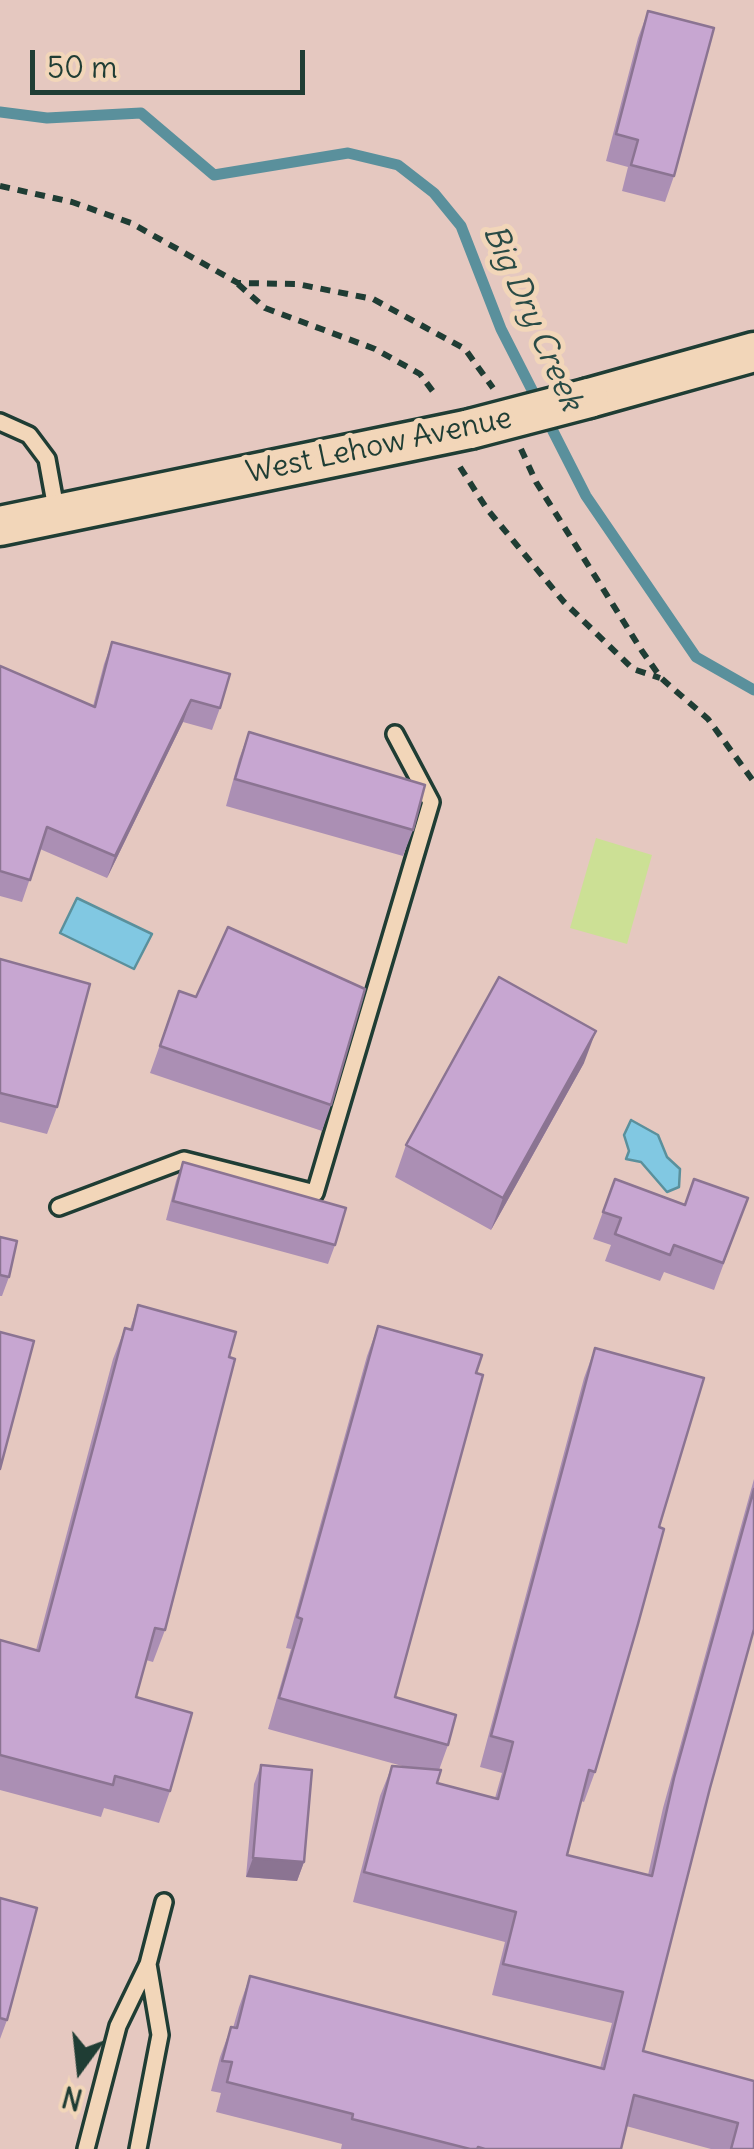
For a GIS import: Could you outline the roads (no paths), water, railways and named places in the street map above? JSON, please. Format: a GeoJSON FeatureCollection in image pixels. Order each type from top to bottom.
{"type":"FeatureCollection","features":[{"type":"Feature","properties":{"kind":"street","name":"West Lehow Avenue"},"geometry":{"type":"LineString","coordinates":[[0,526],[470,429],[754,352]]}},
{"type":"Feature","properties":{"kind":"lane"},"geometry":{"type":"LineString","coordinates":[[0,422],[29,435],[47,458],[57,514]]}},
{"type":"Feature","properties":{"kind":"lane"},"geometry":{"type":"LineString","coordinates":[[59,1207],[184,1160],[315,1194],[431,802],[395,734]]}},
{"type":"Feature","properties":{"kind":"lane"},"geometry":{"type":"LineString","coordinates":[[86,2149],[118,2026],[148,1964],[164,1902]]}},
{"type":"Feature","properties":{"kind":"lane"},"geometry":{"type":"LineString","coordinates":[[138,2149],[159,2046],[148,1964]]}},
{"type":"Feature","properties":{"kind":"water"},"geometry":{"type":"Polygon","coordinates":[[[77,898],[152,934],[134,969],[60,933],[77,898]]]}},
{"type":"Feature","properties":{"kind":"water"},"geometry":{"type":"Polygon","coordinates":[[[631,1120],[658,1135],[667,1157],[680,1169],[679,1187],[667,1192],[641,1162],[626,1159],[629,1151],[624,1135],[631,1120]]]}},
{"type":"Feature","properties":{"kind":"waterway","name":"Big Dry Creek"},"geometry":{"type":"LineString","coordinates":[[0,112],[47,118],[141,113],[214,175],[348,153],[398,165],[434,193],[461,226],[501,329],[586,496],[696,657],[754,690]]}}]}
